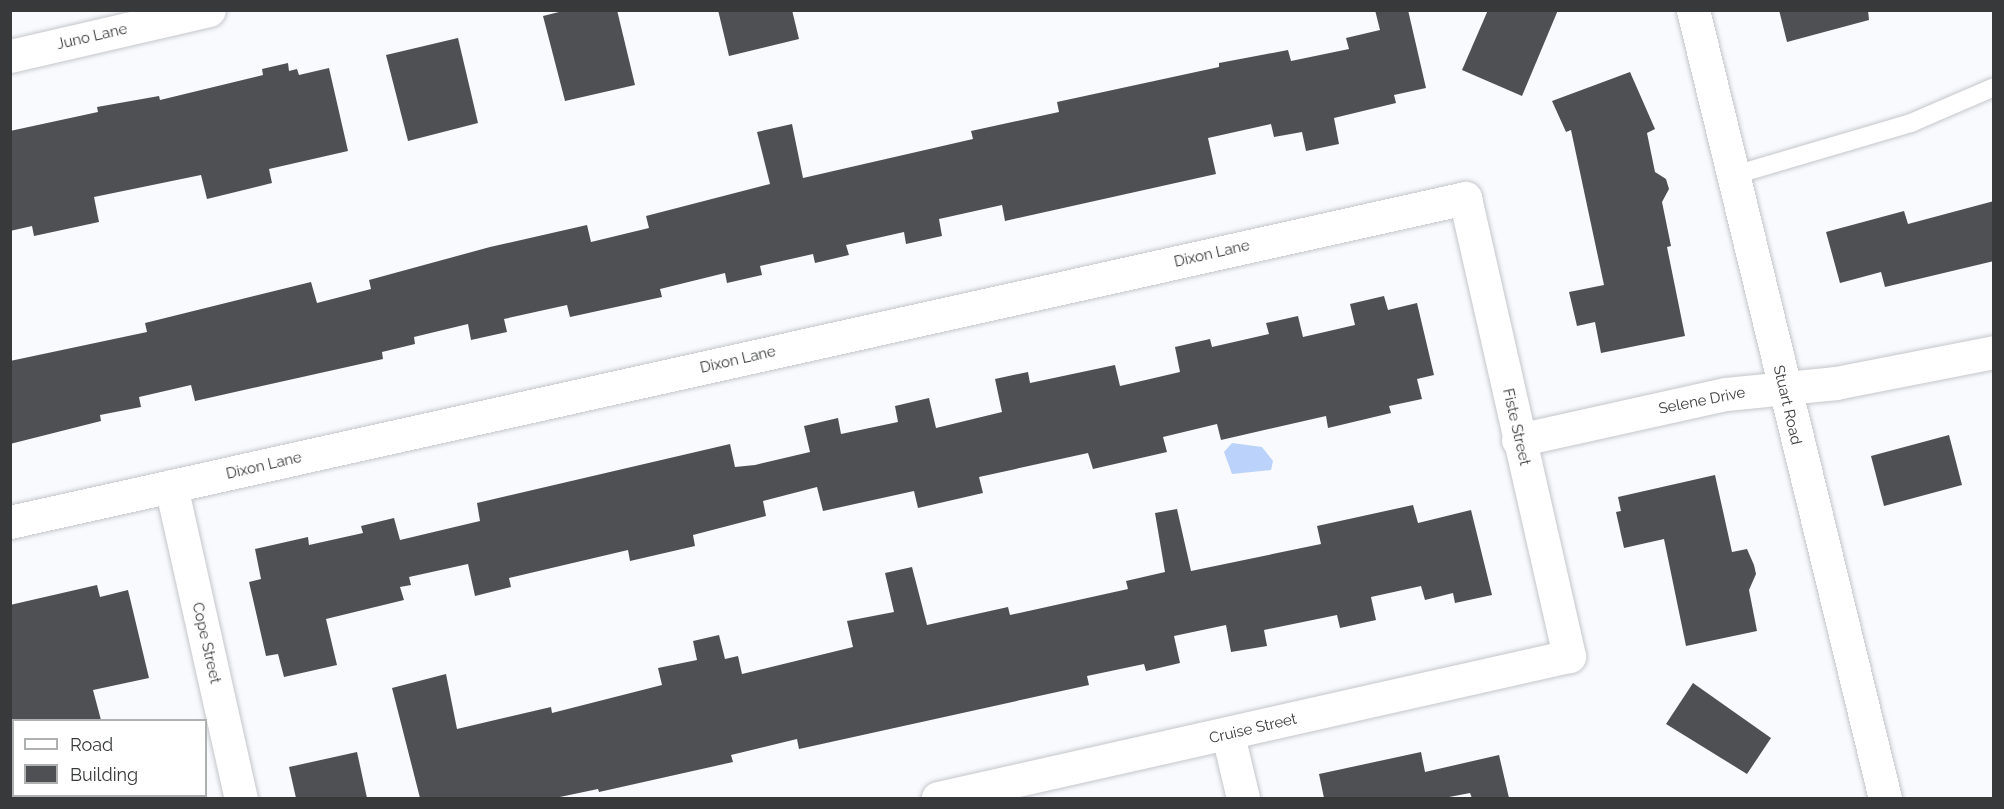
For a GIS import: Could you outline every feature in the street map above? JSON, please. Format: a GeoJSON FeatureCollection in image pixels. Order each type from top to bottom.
{"type":"FeatureCollection","features":[{"type":"Feature","properties":{"kind":"street","name":"Juno Lane"},"geometry":{"type":"LineString","coordinates":[[10,56],[209,10]]}},
{"type":"Feature","properties":{"kind":"street","name":"Stuart Road"},"geometry":{"type":"LineString","coordinates":[[1693,10],[1731,176],[1885,798]]}},
{"type":"Feature","properties":{"kind":"street","name":"Fiste Street"},"geometry":{"type":"LineString","coordinates":[[1465,198],[1518,440],[1569,656]]}},
{"type":"Feature","properties":{"kind":"street","name":"Dixon Lane"},"geometry":{"type":"LineString","coordinates":[[10,522],[1465,198]]}},
{"type":"Feature","properties":{"kind":"street","name":"Selene Drive"},"geometry":{"type":"LineString","coordinates":[[1518,440],[1726,394],[1784,388],[1994,351]]}},
{"type":"Feature","properties":{"kind":"street","name":"Cope Street"},"geometry":{"type":"LineString","coordinates":[[171,486],[241,798]]}},
{"type":"Feature","properties":{"kind":"street","name":"Cruise Street"},"geometry":{"type":"LineString","coordinates":[[938,798],[1228,735],[1569,656]]}},
{"type":"Feature","properties":{"kind":"street"},"geometry":{"type":"LineString","coordinates":[[1228,735],[1243,798]]}},
{"type":"Feature","properties":{"kind":"lane"},"geometry":{"type":"LineString","coordinates":[[1731,176],[1911,123],[1994,87]]}},
{"type":"Feature","properties":{"kind":"water"},"geometry":{"type":"Polygon","coordinates":[[[1232,443],[1262,447],[1273,461],[1271,470],[1232,474],[1224,452],[1232,443]]]}},
{"type":"Feature","properties":{"kind":"building"},"geometry":{"type":"Polygon","coordinates":[[[567,10],[617,10],[635,85],[565,101],[543,16],[567,10]]]}},
{"type":"Feature","properties":{"kind":"building"},"geometry":{"type":"Polygon","coordinates":[[[718,10],[792,10],[799,39],[729,56],[718,10]]]}},
{"type":"Feature","properties":{"kind":"building"},"geometry":{"type":"Polygon","coordinates":[[[1375,10],[1408,10],[1426,88],[1394,95],[1396,103],[1334,118],[1339,144],[1306,151],[1302,132],[1274,137],[1271,124],[1208,138],[1216,174],[1005,221],[1002,205],[939,219],[942,236],[906,244],[904,232],[846,245],[849,255],[815,263],[813,254],[760,266],[762,275],[727,283],[725,273],[660,289],[662,297],[570,317],[567,305],[504,319],[507,332],[471,340],[468,324],[414,337],[415,344],[382,352],[383,359],[195,401],[191,385],[139,397],[141,407],[100,415],[101,421],[10,444],[10,361],[147,332],[145,323],[311,282],[317,303],[371,289],[369,280],[490,247],[587,225],[591,242],[649,228],[646,216],[770,184],[757,132],[792,124],[803,178],[973,139],[971,131],[1059,112],[1057,102],[1219,67],[1219,63],[1288,50],[1291,61],[1349,49],[1346,38],[1380,30],[1375,10]]]}},
{"type":"Feature","properties":{"kind":"building"},"geometry":{"type":"Polygon","coordinates":[[[1488,10],[1558,10],[1522,96],[1462,70],[1488,10]]]}},
{"type":"Feature","properties":{"kind":"building"},"geometry":{"type":"Polygon","coordinates":[[[1779,10],[1868,10],[1869,20],[1787,42],[1779,10]]]}},
{"type":"Feature","properties":{"kind":"building"},"geometry":{"type":"Polygon","coordinates":[[[458,38],[478,123],[408,141],[386,55],[458,38]]]}},
{"type":"Feature","properties":{"kind":"building"},"geometry":{"type":"Polygon","coordinates":[[[288,63],[289,71],[297,69],[299,75],[329,68],[348,151],[269,169],[272,183],[207,199],[201,175],[94,197],[99,222],[34,236],[32,226],[10,231],[10,131],[98,112],[97,107],[159,96],[160,100],[263,75],[262,69],[288,63]]]}},
{"type":"Feature","properties":{"kind":"building"},"geometry":{"type":"Polygon","coordinates":[[[1630,72],[1655,129],[1647,133],[1655,172],[1666,179],[1669,189],[1662,202],[1671,246],[1667,247],[1685,336],[1601,353],[1595,322],[1577,326],[1569,292],[1604,285],[1571,130],[1566,132],[1552,101],[1630,72]]]}},
{"type":"Feature","properties":{"kind":"building"},"geometry":{"type":"Polygon","coordinates":[[[1994,201],[1994,261],[1885,287],[1881,272],[1840,283],[1826,232],[1904,211],[1908,224],[1994,201]]]}},
{"type":"Feature","properties":{"kind":"building"},"geometry":{"type":"Polygon","coordinates":[[[1384,296],[1388,310],[1417,303],[1434,375],[1417,379],[1422,399],[1389,406],[1391,413],[1328,428],[1326,416],[1221,440],[1217,424],[1163,437],[1167,452],[1093,469],[1088,453],[979,477],[983,493],[918,508],[914,491],[823,511],[817,487],[763,501],[766,516],[693,535],[695,546],[630,561],[628,550],[509,578],[511,587],[475,596],[468,564],[409,577],[411,585],[400,587],[404,600],[326,619],[337,665],[284,677],[278,654],[266,656],[249,582],[261,579],[255,549],[308,537],[309,545],[363,533],[361,526],[394,518],[400,540],[480,521],[477,503],[730,444],[735,467],[755,465],[810,452],[804,426],[838,418],[841,434],[898,422],[895,406],[929,398],[936,428],[1002,412],[995,379],[1028,372],[1030,383],[1115,365],[1120,386],[1180,372],[1175,347],[1210,339],[1212,347],[1269,334],[1266,323],[1298,316],[1303,337],[1355,325],[1350,304],[1384,296]]]}},
{"type":"Feature","properties":{"kind":"building"},"geometry":{"type":"Polygon","coordinates":[[[1949,435],[1962,485],[1884,506],[1871,456],[1949,435]]]}},
{"type":"Feature","properties":{"kind":"building"},"geometry":{"type":"Polygon","coordinates":[[[1715,475],[1732,552],[1747,549],[1754,565],[1756,574],[1749,590],[1757,631],[1686,646],[1664,539],[1624,548],[1616,512],[1621,511],[1618,497],[1715,475]]]}},
{"type":"Feature","properties":{"kind":"building"},"geometry":{"type":"Polygon","coordinates":[[[1413,505],[1418,523],[1471,510],[1492,595],[1455,603],[1453,593],[1425,600],[1421,586],[1371,597],[1376,620],[1340,628],[1337,615],[1264,630],[1267,646],[1231,652],[1226,625],[1174,636],[1180,663],[1146,671],[1144,664],[1087,676],[1089,685],[799,749],[797,739],[731,755],[733,762],[599,792],[598,789],[555,798],[420,798],[392,688],[446,674],[457,729],[551,707],[552,713],[662,685],[658,668],[697,660],[693,641],[719,635],[725,659],[738,656],[742,674],[853,647],[847,621],[894,612],[885,573],[912,567],[927,625],[1008,607],[1010,615],[1128,589],[1126,581],[1165,572],[1155,513],[1177,509],[1191,571],[1321,544],[1317,526],[1413,505]]]}},
{"type":"Feature","properties":{"kind":"building"},"geometry":{"type":"Polygon","coordinates":[[[97,585],[100,597],[128,590],[149,678],[93,690],[101,719],[10,720],[10,605],[97,585]]]}},
{"type":"Feature","properties":{"kind":"building"},"geometry":{"type":"Polygon","coordinates":[[[1693,683],[1771,738],[1747,774],[1666,724],[1693,683]]]}},
{"type":"Feature","properties":{"kind":"building"},"geometry":{"type":"Polygon","coordinates":[[[357,752],[367,798],[296,798],[289,767],[357,752]]]}},
{"type":"Feature","properties":{"kind":"building"},"geometry":{"type":"Polygon","coordinates":[[[1421,752],[1425,772],[1499,755],[1509,798],[1472,798],[1470,793],[1444,798],[1324,798],[1319,774],[1421,752]]]}}]}
